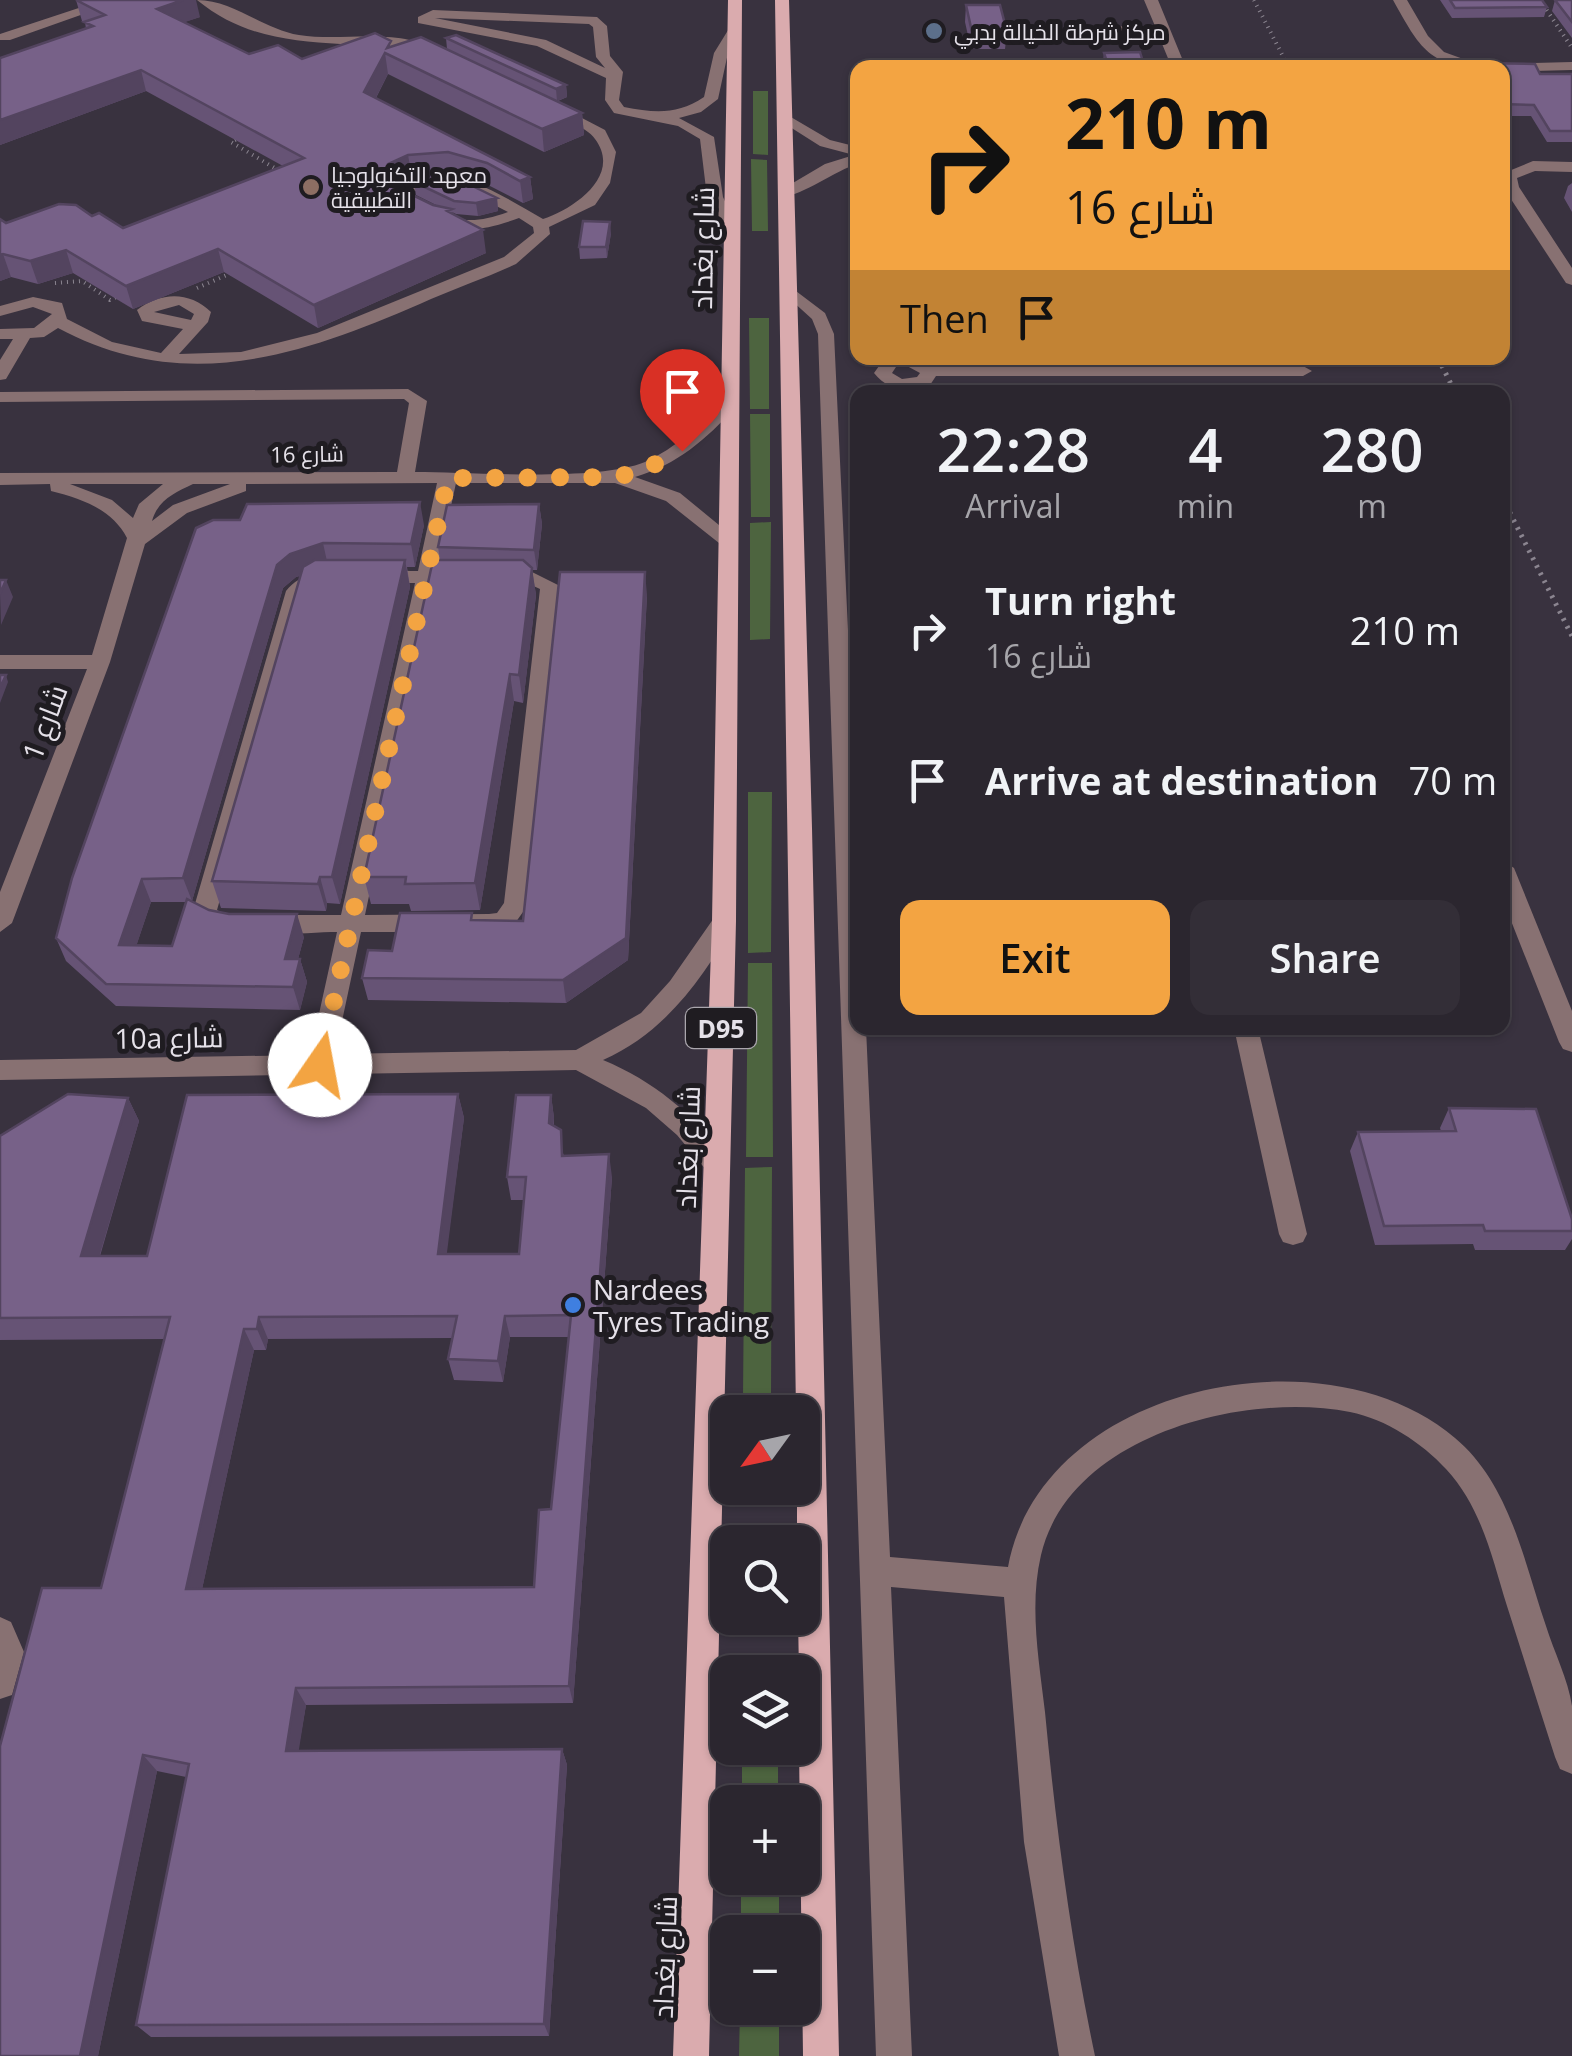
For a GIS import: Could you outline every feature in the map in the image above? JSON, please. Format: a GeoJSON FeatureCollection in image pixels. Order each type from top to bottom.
{"type":"FeatureCollection","features":[{"type":"Feature","properties":{"kind":"main road","name":"شارع بغداد"},"geometry":{"type":"LineString","coordinates":[[691,2056],[724,921],[735,0]]}},
{"type":"Feature","properties":{"kind":"main road"},"geometry":{"type":"LineString","coordinates":[[782,0],[801,828],[821,2056]]}},
{"type":"Feature","properties":{"kind":"street"},"geometry":{"type":"LineString","coordinates":[[5,36],[116,0]]}},
{"type":"Feature","properties":{"kind":"street"},"geometry":{"type":"LineString","coordinates":[[204,0],[277,34],[380,46],[412,45],[442,56]]}},
{"type":"Feature","properties":{"kind":"street"},"geometry":{"type":"LineString","coordinates":[[1151,0],[1176,60]]}},
{"type":"Feature","properties":{"kind":"street"},"geometry":{"type":"LineString","coordinates":[[1400,0],[1432,53],[1441,60]]}},
{"type":"Feature","properties":{"kind":"street"},"geometry":{"type":"LineString","coordinates":[[613,74],[522,38],[422,18],[432,14],[592,20],[600,26],[603,57],[616,72],[616,107],[631,114],[691,126],[708,137],[715,197],[732,234]]}},
{"type":"Feature","properties":{"kind":"street"},"geometry":{"type":"LineString","coordinates":[[656,118],[689,112],[711,99],[721,52],[734,30]]}},
{"type":"Feature","properties":{"kind":"street"},"geometry":{"type":"LineString","coordinates":[[1072,31],[1164,30]]}},
{"type":"Feature","properties":{"kind":"street"},"geometry":{"type":"LineString","coordinates":[[1423,39],[1438,52],[1464,60]]}},
{"type":"Feature","properties":{"kind":"street"},"geometry":{"type":"LineString","coordinates":[[346,58],[380,46]]}},
{"type":"Feature","properties":{"kind":"street"},"geometry":{"type":"LineString","coordinates":[[1510,67],[1572,66]]}},
{"type":"Feature","properties":{"kind":"street"},"geometry":{"type":"LineString","coordinates":[[538,101],[600,134],[610,152],[600,193],[573,214],[540,225]]}},
{"type":"Feature","properties":{"kind":"street"},"geometry":{"type":"LineString","coordinates":[[784,117],[825,143],[850,152]]}},
{"type":"Feature","properties":{"kind":"street"},"geometry":{"type":"LineString","coordinates":[[786,193],[850,158]]}},
{"type":"Feature","properties":{"kind":"street"},"geometry":{"type":"LineString","coordinates":[[1510,167],[1567,166]]}},
{"type":"Feature","properties":{"kind":"street"},"geometry":{"type":"LineString","coordinates":[[1520,199],[1519,188],[1526,178],[1567,166]]}},
{"type":"Feature","properties":{"kind":"street"},"geometry":{"type":"LineString","coordinates":[[58,321],[109,347],[165,359],[235,360],[345,330],[520,254],[542,234],[540,225],[519,213],[448,178],[433,178],[398,193],[464,229],[481,228],[519,213]]}},
{"type":"Feature","properties":{"kind":"street"},"geometry":{"type":"LineString","coordinates":[[1510,184],[1572,280]]}},
{"type":"Feature","properties":{"kind":"street"},"geometry":{"type":"LineString","coordinates":[[788,290],[819,318],[826,334],[850,806]]}},
{"type":"Feature","properties":{"kind":"street"},"geometry":{"type":"LineString","coordinates":[[0,311],[18,304],[46,303],[56,307],[58,321]]}},
{"type":"Feature","properties":{"kind":"street"},"geometry":{"type":"LineString","coordinates":[[0,334],[38,333],[58,321]]}},
{"type":"Feature","properties":{"kind":"street"},"geometry":{"type":"LineString","coordinates":[[165,359],[194,326]]}},
{"type":"Feature","properties":{"kind":"street"},"geometry":{"type":"LineString","coordinates":[[0,376],[24,336]]}},
{"type":"Feature","properties":{"kind":"street"},"geometry":{"type":"LineString","coordinates":[[954,365],[1049,371],[1127,365]]}},
{"type":"Feature","properties":{"kind":"street"},"geometry":{"type":"LineString","coordinates":[[1049,371],[1052,385]]}},
{"type":"Feature","properties":{"kind":"street"},"geometry":{"type":"LineString","coordinates":[[1070,371],[1073,385]]}},
{"type":"Feature","properties":{"kind":"street"},"geometry":{"type":"LineString","coordinates":[[0,397],[408,394],[418,401],[405,476]]}},
{"type":"Feature","properties":{"kind":"street","name":"شارع 16"},"geometry":{"type":"LineString","coordinates":[[0,480],[616,477],[682,451],[729,404]]}},
{"type":"Feature","properties":{"kind":"street","name":"شارع 16"},"geometry":{"type":"LineString","coordinates":[[616,477],[672,497],[702,516],[726,540]]}},
{"type":"Feature","properties":{"kind":"street"},"geometry":{"type":"LineString","coordinates":[[24,479],[105,503],[126,519],[138,540],[164,518],[197,501],[282,478]]}},
{"type":"Feature","properties":{"kind":"street"},"geometry":{"type":"LineString","coordinates":[[320,1065],[448,478]]}},
{"type":"Feature","properties":{"kind":"street","name":"شارع 1"},"geometry":{"type":"LineString","coordinates":[[0,923],[11,864],[100,662],[146,508],[153,499],[190,479]]}},
{"type":"Feature","properties":{"kind":"street"},"geometry":{"type":"LineString","coordinates":[[320,576],[426,577],[530,577],[550,586],[516,905],[510,916],[497,922],[350,924],[222,924],[208,919],[204,908],[299,586],[320,576]]}},
{"type":"Feature","properties":{"kind":"street"},"geometry":{"type":"LineString","coordinates":[[0,662],[100,662]]}},
{"type":"Feature","properties":{"kind":"street"},"geometry":{"type":"LineString","coordinates":[[1510,888],[1572,1042]]}},
{"type":"Feature","properties":{"kind":"street","name":"10a شارع"},"geometry":{"type":"LineString","coordinates":[[0,1070],[578,1060],[631,1036],[653,1020],[672,1000],[724,921]]}},
{"type":"Feature","properties":{"kind":"street"},"geometry":{"type":"LineString","coordinates":[[858,1035],[894,2056]]}},
{"type":"Feature","properties":{"kind":"street"},"geometry":{"type":"LineString","coordinates":[[1248,1035],[1293,1234]]}},
{"type":"Feature","properties":{"kind":"street","name":"10a شارع"},"geometry":{"type":"LineString","coordinates":[[578,1060],[643,1090],[671,1110],[716,1163]]}},
{"type":"Feature","properties":{"kind":"street"},"geometry":{"type":"LineString","coordinates":[[1077,2056],[1048,1893],[1033,1768],[1019,1582],[1032,1532],[1058,1488],[1093,1454],[1181,1411],[1233,1397],[1294,1395],[1350,1399],[1406,1420],[1455,1457],[1491,1506],[1572,1757]]}},
{"type":"Feature","properties":{"kind":"street"},"geometry":{"type":"LineString","coordinates":[[875,1571],[1019,1582]]}},
{"type":"Feature","properties":{"kind":"street"},"geometry":{"type":"LineString","coordinates":[[0,1633],[8,1652],[0,1683]]}},
{"type":"Feature","properties":{"kind":"path"},"geometry":{"type":"LineString","coordinates":[[1254,0],[1285,60]]}},
{"type":"Feature","properties":{"kind":"path"},"geometry":{"type":"LineString","coordinates":[[1540,0],[1572,48]]}},
{"type":"Feature","properties":{"kind":"path"},"geometry":{"type":"LineString","coordinates":[[248,135],[230,142],[293,178]]}},
{"type":"Feature","properties":{"kind":"path"},"geometry":{"type":"LineString","coordinates":[[261,178],[274,167]]}},
{"type":"Feature","properties":{"kind":"path"},"geometry":{"type":"LineString","coordinates":[[196,288],[250,265]]}},
{"type":"Feature","properties":{"kind":"path"},"geometry":{"type":"LineString","coordinates":[[1510,513],[1572,636]]}},
{"type":"Feature","properties":{"kind":"green space"},"geometry":{"type":"Polygon","coordinates":[[[753,91],[768,91],[768,155],[753,154],[753,91]]]}},
{"type":"Feature","properties":{"kind":"green space"},"geometry":{"type":"Polygon","coordinates":[[[751,159],[767,160],[768,231],[752,231],[751,159]]]}},
{"type":"Feature","properties":{"kind":"green space"},"geometry":{"type":"Polygon","coordinates":[[[749,318],[769,318],[769,409],[750,409],[749,318]]]}},
{"type":"Feature","properties":{"kind":"green space"},"geometry":{"type":"Polygon","coordinates":[[[750,414],[770,414],[770,517],[751,517],[750,414]]]}},
{"type":"Feature","properties":{"kind":"green space"},"geometry":{"type":"Polygon","coordinates":[[[771,522],[770,639],[750,640],[750,523],[771,522]]]}},
{"type":"Feature","properties":{"kind":"green space"},"geometry":{"type":"Polygon","coordinates":[[[748,792],[772,792],[771,952],[748,953],[748,792]]]}},
{"type":"Feature","properties":{"kind":"green space"},"geometry":{"type":"Polygon","coordinates":[[[748,963],[772,963],[773,1157],[746,1157],[748,963]]]}},
{"type":"Feature","properties":{"kind":"green space"},"geometry":{"type":"Polygon","coordinates":[[[772,1167],[771,1395],[743,1395],[745,1168],[772,1167]]]}},
{"type":"Feature","properties":{"kind":"green space"},"geometry":{"type":"Polygon","coordinates":[[[742,1765],[778,1765],[778,1785],[742,1785],[742,1765]]]}},
{"type":"Feature","properties":{"kind":"green space"},"geometry":{"type":"Polygon","coordinates":[[[741,1895],[779,1895],[779,1915],[741,1915],[741,1895]]]}},
{"type":"Feature","properties":{"kind":"green space"},"geometry":{"type":"Polygon","coordinates":[[[740,2025],[779,2025],[779,2056],[739,2056],[740,2025]]]}},
{"type":"Feature","properties":{"kind":"building"},"geometry":{"type":"Polygon","coordinates":[[[76,0],[183,0],[157,9],[249,54],[278,45],[302,59],[375,33],[391,41],[387,48],[421,37],[582,113],[542,129],[385,53],[364,92],[530,177],[520,181],[487,163],[448,152],[408,155],[388,164],[387,178],[402,190],[433,205],[452,209],[447,211],[483,230],[314,305],[218,249],[126,286],[66,250],[30,261],[0,255],[0,219],[6,223],[59,204],[76,205],[123,228],[304,158],[141,70],[0,120],[0,58],[93,26],[84,22],[105,15],[76,0]]]}},
{"type":"Feature","properties":{"kind":"building"},"geometry":{"type":"Polygon","coordinates":[[[1450,0],[1542,0],[1547,7],[1455,8],[1450,0]]]}},
{"type":"Feature","properties":{"kind":"building"},"geometry":{"type":"Polygon","coordinates":[[[1555,0],[1572,0],[1572,22],[1555,0]]]}},
{"type":"Feature","properties":{"kind":"building"},"geometry":{"type":"Polygon","coordinates":[[[966,5],[1000,5],[1007,32],[972,32],[966,5]]]}},
{"type":"Feature","properties":{"kind":"building"},"geometry":{"type":"Polygon","coordinates":[[[456,35],[566,85],[556,89],[446,38],[456,35]]]}},
{"type":"Feature","properties":{"kind":"building"},"geometry":{"type":"Polygon","coordinates":[[[1140,52],[1142,60],[1106,60],[1104,53],[1140,52]]]}},
{"type":"Feature","properties":{"kind":"building"},"geometry":{"type":"Polygon","coordinates":[[[1510,64],[1535,64],[1540,74],[1572,74],[1572,131],[1550,131],[1534,105],[1510,104],[1510,64]]]}},
{"type":"Feature","properties":{"kind":"building"},"geometry":{"type":"Polygon","coordinates":[[[431,175],[462,181],[497,198],[476,203],[454,201],[414,182],[431,175]]]}},
{"type":"Feature","properties":{"kind":"building"},"geometry":{"type":"Polygon","coordinates":[[[583,221],[610,222],[606,247],[579,247],[583,221]]]}},
{"type":"Feature","properties":{"kind":"building"},"geometry":{"type":"Polygon","coordinates":[[[420,502],[411,544],[323,543],[290,554],[277,565],[183,878],[142,879],[119,945],[172,946],[187,899],[229,914],[297,914],[285,959],[300,959],[293,987],[106,984],[56,938],[72,878],[196,528],[213,520],[240,520],[247,504],[420,502]]]}},
{"type":"Feature","properties":{"kind":"building"},"geometry":{"type":"Polygon","coordinates":[[[539,504],[534,550],[438,547],[447,505],[539,504]]]}},
{"type":"Feature","properties":{"kind":"building"},"geometry":{"type":"Polygon","coordinates":[[[315,560],[405,560],[332,877],[320,877],[318,884],[212,881],[303,567],[315,560]]]}},
{"type":"Feature","properties":{"kind":"building"},"geometry":{"type":"Polygon","coordinates":[[[433,560],[523,560],[532,568],[519,675],[510,674],[475,883],[405,884],[406,877],[364,877],[433,560]]]}},
{"type":"Feature","properties":{"kind":"building"},"geometry":{"type":"Polygon","coordinates":[[[560,572],[645,572],[626,938],[563,980],[362,978],[368,950],[392,951],[400,913],[472,913],[471,920],[523,921],[560,572]]]}},
{"type":"Feature","properties":{"kind":"building"},"geometry":{"type":"Polygon","coordinates":[[[68,1094],[128,1098],[81,1256],[147,1256],[187,1095],[458,1094],[438,1254],[519,1254],[526,1177],[507,1177],[516,1095],[551,1095],[549,1123],[561,1130],[562,1156],[609,1154],[569,1686],[296,1688],[286,1751],[562,1749],[544,2024],[136,2025],[189,1764],[143,1755],[80,2056],[0,2056],[0,1746],[42,1588],[101,1588],[170,1317],[0,1318],[0,1136],[68,1094]],[[571,1315],[505,1316],[498,1361],[448,1359],[457,1316],[259,1317],[257,1329],[244,1329],[186,1589],[534,1587],[539,1510],[551,1509],[571,1315]]]}},
{"type":"Feature","properties":{"kind":"building"},"geometry":{"type":"Polygon","coordinates":[[[1449,1108],[1536,1109],[1572,1219],[1572,1231],[1485,1231],[1483,1225],[1384,1226],[1358,1132],[1456,1131],[1449,1108]]]}},
{"type":"Feature","properties":{"kind":"place","name":"مركز شرطة الخيالة بدبي"},"geometry":{"type":"Point","coordinates":[934,31]}},
{"type":"Feature","properties":{"kind":"place","name":"معهد التكنولوجيا التطبيقية"},"geometry":{"type":"Point","coordinates":[311,187]}},
{"type":"Feature","properties":{"kind":"place","name":"Nardees Tyres Trading"},"geometry":{"type":"Point","coordinates":[573,1305]}},
{"type":"Feature","properties":{"kind":"route"},"geometry":{"type":"LineString","coordinates":[[320,1065],[448,478],[616,477],[664,462],[682,451]]}}]}
